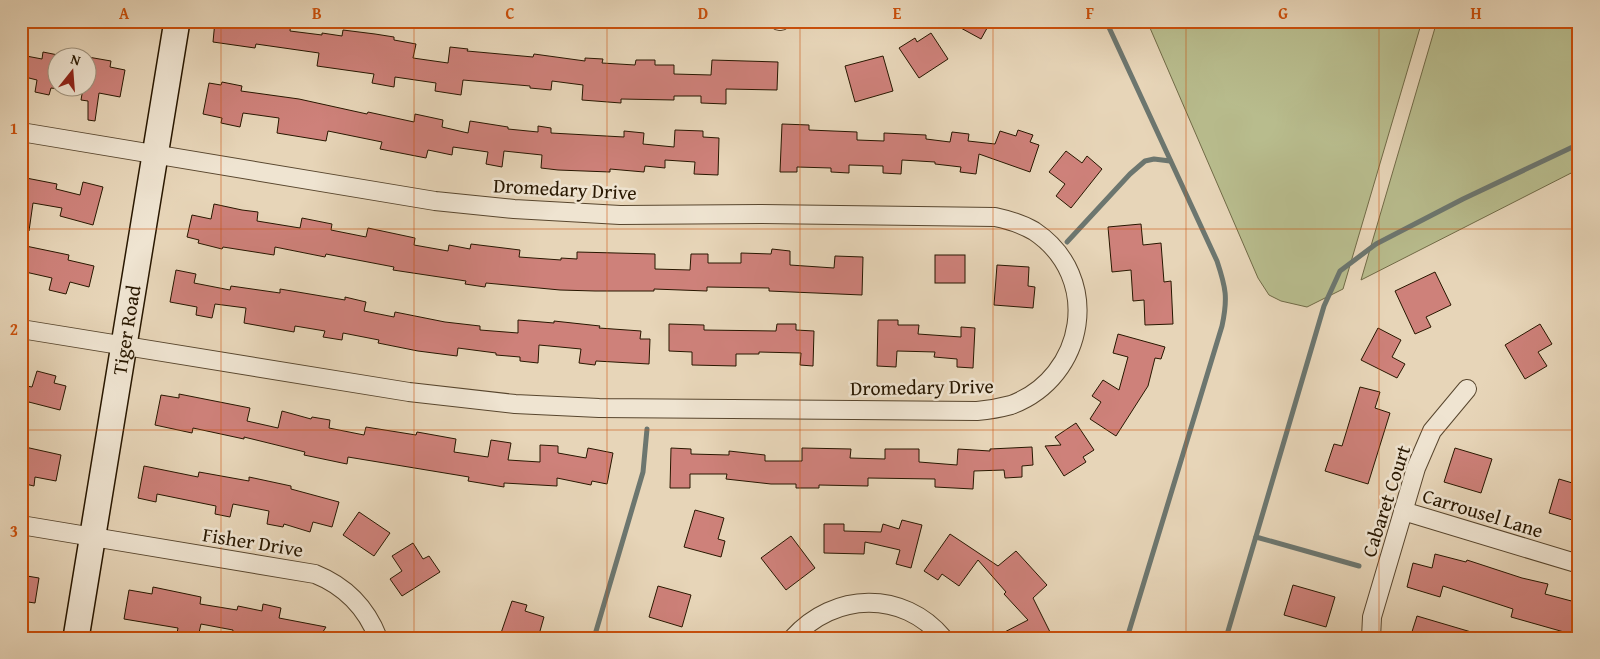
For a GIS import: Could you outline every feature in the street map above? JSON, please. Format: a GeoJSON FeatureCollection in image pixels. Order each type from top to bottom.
{"type":"FeatureCollection","features":[{"type":"Feature","properties":{"kind":"street","name":"Tiger Road"},"geometry":{"type":"LineString","coordinates":[[76,638],[177,21]]}},
{"type":"Feature","properties":{"kind":"street","name":"Dromedary Drive"},"geometry":{"type":"LineString","coordinates":[[21,132],[435,200],[514,209],[620,215],[772,214],[995,217],[1021,224],[1054,248],[1062,259],[1074,284],[1078,306],[1077,326],[1073,344],[1053,376],[1026,398],[1010,405],[977,411],[599,408],[514,404],[409,392],[21,329]]}},
{"type":"Feature","properties":{"kind":"street","name":"Cabaret Court"},"geometry":{"type":"LineString","coordinates":[[1371,638],[1372,617],[1416,468],[1432,431],[1467,389]]}},
{"type":"Feature","properties":{"kind":"street","name":"Carrousel Lane"},"geometry":{"type":"LineString","coordinates":[[1403,511],[1579,564]]}},
{"type":"Feature","properties":{"kind":"street","name":"Fisher Drive"},"geometry":{"type":"LineString","coordinates":[[21,525],[315,574],[326,578],[354,598],[368,617],[378,638]]}},
{"type":"Feature","properties":{"kind":"street"},"geometry":{"type":"LineString","coordinates":[[793,638],[820,615],[830,610],[868,602],[898,607],[913,613],[926,621],[943,638]]}},
{"type":"Feature","properties":{"kind":"green space"},"geometry":{"type":"Polygon","coordinates":[[[1147,21],[1422,21],[1343,289],[1307,307],[1281,301],[1269,295],[1258,278],[1147,21]]]}},
{"type":"Feature","properties":{"kind":"green space"},"geometry":{"type":"Polygon","coordinates":[[[1437,21],[1579,21],[1579,169],[1361,280],[1437,21]]]}},
{"type":"Feature","properties":{"kind":"building"},"geometry":{"type":"Polygon","coordinates":[[[215,21],[241,21],[271,25],[272,21],[291,21],[290,31],[342,36],[343,30],[394,37],[394,40],[416,44],[413,58],[448,63],[450,47],[468,49],[467,51],[533,57],[534,54],[585,61],[585,58],[603,59],[602,63],[635,65],[636,60],[655,60],[655,65],[674,65],[674,74],[711,75],[712,60],[778,62],[777,90],[726,89],[726,104],[701,103],[701,96],[674,96],[674,100],[621,99],[621,103],[582,100],[583,85],[552,81],[551,90],[530,88],[530,86],[463,80],[461,95],[435,91],[436,83],[395,77],[394,87],[372,83],[374,74],[317,66],[319,53],[256,44],[255,48],[213,42],[215,21]]]}},
{"type":"Feature","properties":{"kind":"building"},"geometry":{"type":"Polygon","coordinates":[[[948,21],[991,21],[981,39],[948,21]]]}},
{"type":"Feature","properties":{"kind":"building"},"geometry":{"type":"Polygon","coordinates":[[[931,33],[948,59],[919,78],[899,48],[915,38],[917,42],[931,33]]]}},
{"type":"Feature","properties":{"kind":"building"},"geometry":{"type":"Polygon","coordinates":[[[43,52],[48,53],[48,95],[35,92],[37,80],[21,76],[21,55],[42,59],[43,52]]]}},
{"type":"Feature","properties":{"kind":"building"},"geometry":{"type":"Polygon","coordinates":[[[883,56],[893,91],[855,102],[845,66],[883,56]]]}},
{"type":"Feature","properties":{"kind":"building"},"geometry":{"type":"Polygon","coordinates":[[[98,59],[111,61],[110,67],[125,70],[120,97],[99,93],[95,121],[88,120],[88,101],[81,100],[81,98],[98,98],[98,59]]]}},
{"type":"Feature","properties":{"kind":"building"},"geometry":{"type":"Polygon","coordinates":[[[222,82],[242,86],[241,91],[299,99],[414,122],[415,114],[443,120],[442,127],[468,133],[470,121],[508,127],[508,129],[538,132],[538,126],[551,128],[551,133],[624,137],[624,131],[644,133],[643,144],[674,147],[675,130],[703,131],[703,137],[719,138],[718,175],[694,174],[695,162],[665,160],[665,168],[645,166],[644,172],[610,169],[610,172],[558,170],[541,168],[542,155],[504,151],[502,167],[486,164],[488,152],[453,147],[452,155],[428,150],[426,158],[380,149],[382,142],[328,131],[326,141],[277,133],[279,118],[243,113],[240,127],[221,123],[222,118],[203,114],[209,83],[221,85],[222,82]]]}},
{"type":"Feature","properties":{"kind":"building"},"geometry":{"type":"Polygon","coordinates":[[[782,124],[809,125],[809,130],[857,132],[857,140],[884,141],[884,133],[926,135],[926,139],[950,142],[952,132],[969,134],[968,141],[995,144],[1000,131],[1016,136],[1018,130],[1033,135],[1030,142],[1039,145],[1030,172],[979,154],[976,174],[960,172],[961,167],[935,164],[935,162],[902,160],[901,174],[883,173],[883,166],[849,165],[849,173],[831,172],[831,168],[797,167],[797,172],[780,172],[782,124]]]}},
{"type":"Feature","properties":{"kind":"building"},"geometry":{"type":"Polygon","coordinates":[[[1066,151],[1082,163],[1087,156],[1102,169],[1071,208],[1056,196],[1065,184],[1049,172],[1066,151]]]}},
{"type":"Feature","properties":{"kind":"building"},"geometry":{"type":"Polygon","coordinates":[[[21,177],[57,184],[56,189],[80,195],[83,182],[103,187],[93,225],[60,216],[62,208],[33,203],[29,231],[21,230],[21,177]]]}},
{"type":"Feature","properties":{"kind":"building"},"geometry":{"type":"Polygon","coordinates":[[[214,204],[258,212],[257,221],[300,228],[302,218],[332,224],[331,230],[366,237],[368,228],[415,238],[414,245],[448,251],[449,245],[470,249],[471,244],[520,250],[519,257],[561,260],[561,258],[577,259],[577,252],[655,254],[655,269],[690,270],[691,254],[708,254],[708,263],[741,263],[741,253],[771,254],[772,249],[790,251],[790,265],[834,268],[835,256],[863,257],[862,295],[769,291],[769,288],[707,287],[707,291],[654,289],[654,291],[595,291],[560,290],[486,283],[485,287],[465,284],[466,281],[393,270],[394,267],[326,254],[325,257],[275,247],[274,255],[223,247],[222,249],[198,243],[199,240],[187,237],[192,215],[211,219],[214,204]]]}},
{"type":"Feature","properties":{"kind":"building"},"geometry":{"type":"Polygon","coordinates":[[[1141,224],[1143,245],[1161,243],[1164,282],[1171,281],[1173,324],[1145,325],[1144,300],[1133,301],[1131,270],[1112,272],[1108,227],[1141,224]]]}},
{"type":"Feature","properties":{"kind":"building"},"geometry":{"type":"Polygon","coordinates":[[[21,245],[69,255],[68,260],[94,266],[89,287],[70,282],[66,294],[49,290],[52,278],[21,271],[21,245]]]}},
{"type":"Feature","properties":{"kind":"building"},"geometry":{"type":"Polygon","coordinates":[[[935,255],[965,255],[965,283],[935,283],[935,255]]]}},
{"type":"Feature","properties":{"kind":"building"},"geometry":{"type":"Polygon","coordinates":[[[997,265],[1029,267],[1028,286],[1035,287],[1033,308],[994,305],[997,265]]]}},
{"type":"Feature","properties":{"kind":"building"},"geometry":{"type":"Polygon","coordinates":[[[176,270],[196,274],[194,283],[230,290],[231,286],[280,293],[280,289],[345,300],[345,297],[366,302],[364,311],[394,317],[395,312],[445,322],[480,326],[480,330],[518,333],[518,320],[554,323],[554,321],[600,326],[599,328],[641,331],[640,339],[650,339],[649,364],[596,361],[595,365],[579,363],[581,349],[539,345],[538,363],[520,361],[520,357],[458,348],[457,356],[418,351],[378,343],[379,340],[343,333],[342,340],[323,337],[325,331],[295,326],[294,332],[244,323],[246,308],[215,304],[212,318],[196,315],[197,307],[170,302],[176,270]]]}},
{"type":"Feature","properties":{"kind":"building"},"geometry":{"type":"Polygon","coordinates":[[[1435,272],[1451,305],[1426,317],[1431,327],[1415,334],[1395,291],[1435,272]]]}},
{"type":"Feature","properties":{"kind":"building"},"geometry":{"type":"Polygon","coordinates":[[[878,320],[898,320],[898,325],[919,325],[918,334],[961,337],[961,327],[975,328],[973,368],[957,367],[957,359],[934,357],[935,352],[897,351],[896,367],[877,366],[878,320]]]}},
{"type":"Feature","properties":{"kind":"building"},"geometry":{"type":"Polygon","coordinates":[[[669,324],[704,325],[704,330],[776,331],[777,324],[796,324],[796,330],[814,331],[813,366],[800,365],[801,353],[759,352],[759,354],[736,354],[736,366],[692,365],[692,352],[669,351],[669,324]]]}},
{"type":"Feature","properties":{"kind":"building"},"geometry":{"type":"Polygon","coordinates":[[[1540,324],[1552,344],[1538,352],[1547,366],[1525,379],[1505,345],[1540,324]]]}},
{"type":"Feature","properties":{"kind":"building"},"geometry":{"type":"Polygon","coordinates":[[[1378,328],[1401,340],[1392,357],[1405,364],[1397,378],[1361,360],[1378,328]]]}},
{"type":"Feature","properties":{"kind":"building"},"geometry":{"type":"Polygon","coordinates":[[[1118,334],[1165,347],[1161,359],[1155,358],[1148,386],[1116,436],[1090,419],[1101,402],[1092,396],[1103,380],[1119,390],[1128,357],[1113,353],[1118,334]]]}},
{"type":"Feature","properties":{"kind":"building"},"geometry":{"type":"Polygon","coordinates":[[[37,371],[56,376],[54,383],[66,386],[60,410],[21,400],[21,385],[32,387],[37,371]]]}},
{"type":"Feature","properties":{"kind":"building"},"geometry":{"type":"Polygon","coordinates":[[[1360,387],[1380,392],[1375,408],[1390,413],[1368,484],[1325,471],[1334,444],[1342,446],[1360,387]]]}},
{"type":"Feature","properties":{"kind":"building"},"geometry":{"type":"Polygon","coordinates":[[[179,394],[250,408],[247,421],[278,428],[282,411],[311,419],[312,417],[330,420],[329,428],[364,435],[366,427],[416,435],[417,432],[456,439],[454,452],[488,457],[491,440],[511,443],[508,460],[540,462],[540,445],[558,446],[558,453],[586,458],[588,448],[613,453],[607,484],[592,481],[591,485],[557,478],[557,486],[504,483],[504,487],[468,481],[469,477],[348,457],[347,464],[304,455],[305,452],[244,437],[244,439],[193,428],[192,433],[155,425],[161,395],[179,398],[179,394]]]}},
{"type":"Feature","properties":{"kind":"building"},"geometry":{"type":"Polygon","coordinates":[[[1076,423],[1094,450],[1083,457],[1086,462],[1064,476],[1045,446],[1061,445],[1055,437],[1076,423]]]}},
{"type":"Feature","properties":{"kind":"building"},"geometry":{"type":"Polygon","coordinates":[[[25,447],[61,455],[56,481],[35,477],[34,486],[21,483],[21,465],[25,447]]]}},
{"type":"Feature","properties":{"kind":"building"},"geometry":{"type":"Polygon","coordinates":[[[1032,447],[1033,465],[1022,466],[1022,477],[1005,478],[1004,470],[974,471],[973,489],[935,487],[935,479],[868,478],[868,486],[819,485],[819,488],[796,488],[796,484],[771,484],[726,479],[727,474],[690,474],[690,488],[670,488],[671,448],[691,449],[691,454],[729,455],[729,451],[765,455],[765,461],[802,461],[802,448],[851,449],[850,458],[885,459],[885,449],[919,449],[919,462],[957,465],[958,449],[990,451],[990,449],[1032,447]]]}},
{"type":"Feature","properties":{"kind":"building"},"geometry":{"type":"Polygon","coordinates":[[[1455,448],[1492,459],[1481,493],[1444,482],[1455,448]]]}},
{"type":"Feature","properties":{"kind":"building"},"geometry":{"type":"Polygon","coordinates":[[[144,466],[198,477],[199,472],[249,481],[249,477],[291,486],[291,489],[339,502],[332,527],[313,522],[310,532],[284,524],[283,527],[267,524],[269,511],[233,504],[230,517],[215,514],[216,506],[157,494],[156,502],[138,498],[144,466]]]}},
{"type":"Feature","properties":{"kind":"building"},"geometry":{"type":"Polygon","coordinates":[[[1559,479],[1579,485],[1579,522],[1549,513],[1559,479]]]}},
{"type":"Feature","properties":{"kind":"building"},"geometry":{"type":"Polygon","coordinates":[[[695,510],[724,518],[718,539],[725,541],[721,557],[684,547],[695,510]]]}},
{"type":"Feature","properties":{"kind":"building"},"geometry":{"type":"Polygon","coordinates":[[[359,512],[390,533],[374,556],[343,535],[359,512]]]}},
{"type":"Feature","properties":{"kind":"building"},"geometry":{"type":"Polygon","coordinates":[[[902,520],[922,525],[911,568],[896,564],[900,550],[865,542],[864,554],[824,553],[824,524],[844,524],[844,531],[881,532],[883,524],[899,529],[902,520]]]}},
{"type":"Feature","properties":{"kind":"building"},"geometry":{"type":"Polygon","coordinates":[[[950,534],[998,566],[1016,551],[1047,585],[1033,598],[1053,638],[993,638],[1028,620],[1004,594],[1006,592],[978,560],[959,586],[942,574],[938,580],[924,571],[950,534]]]}},
{"type":"Feature","properties":{"kind":"building"},"geometry":{"type":"Polygon","coordinates":[[[791,536],[815,568],[786,590],[761,558],[791,536]]]}},
{"type":"Feature","properties":{"kind":"building"},"geometry":{"type":"Polygon","coordinates":[[[413,543],[423,559],[429,556],[440,572],[402,596],[390,579],[402,571],[392,556],[413,543]]]}},
{"type":"Feature","properties":{"kind":"building"},"geometry":{"type":"Polygon","coordinates":[[[1435,554],[1466,562],[1467,560],[1522,578],[1548,584],[1545,594],[1579,603],[1579,638],[1562,638],[1564,632],[1511,617],[1513,609],[1443,586],[1440,597],[1407,587],[1413,563],[1432,568],[1435,554]]]}},
{"type":"Feature","properties":{"kind":"building"},"geometry":{"type":"Polygon","coordinates":[[[21,575],[39,578],[35,603],[21,601],[21,575]]]}},
{"type":"Feature","properties":{"kind":"building"},"geometry":{"type":"Polygon","coordinates":[[[1293,585],[1335,597],[1326,627],[1284,615],[1293,585]]]}},
{"type":"Feature","properties":{"kind":"building"},"geometry":{"type":"Polygon","coordinates":[[[658,586],[691,595],[682,627],[649,617],[658,586]]]}},
{"type":"Feature","properties":{"kind":"building"},"geometry":{"type":"Polygon","coordinates":[[[153,587],[201,597],[200,604],[237,610],[238,606],[262,611],[263,604],[281,608],[279,618],[326,627],[319,638],[232,638],[233,630],[201,624],[198,637],[177,633],[178,628],[124,619],[129,590],[152,594],[153,587]]]}},
{"type":"Feature","properties":{"kind":"building"},"geometry":{"type":"Polygon","coordinates":[[[512,601],[527,605],[525,611],[544,617],[538,638],[516,638],[501,633],[512,601]]]}},
{"type":"Feature","properties":{"kind":"building"},"geometry":{"type":"Polygon","coordinates":[[[1417,616],[1478,634],[1478,638],[1410,638],[1417,616]]]}},
{"type":"Feature","properties":{"kind":"waterway"},"geometry":{"type":"LineString","coordinates":[[1106,21],[1217,261],[1224,286],[1225,300],[1222,326],[1127,638]]}},
{"type":"Feature","properties":{"kind":"waterway"},"geometry":{"type":"LineString","coordinates":[[1226,638],[1324,306],[1340,271],[1376,244],[1463,199],[1579,144]]}},
{"type":"Feature","properties":{"kind":"waterway"},"geometry":{"type":"LineString","coordinates":[[1067,242],[1130,174],[1145,161],[1154,159],[1170,161]]}},
{"type":"Feature","properties":{"kind":"waterway"},"geometry":{"type":"LineString","coordinates":[[594,638],[643,472],[647,429]]}},
{"type":"Feature","properties":{"kind":"waterway"},"geometry":{"type":"LineString","coordinates":[[1256,537],[1359,566]]}}]}
